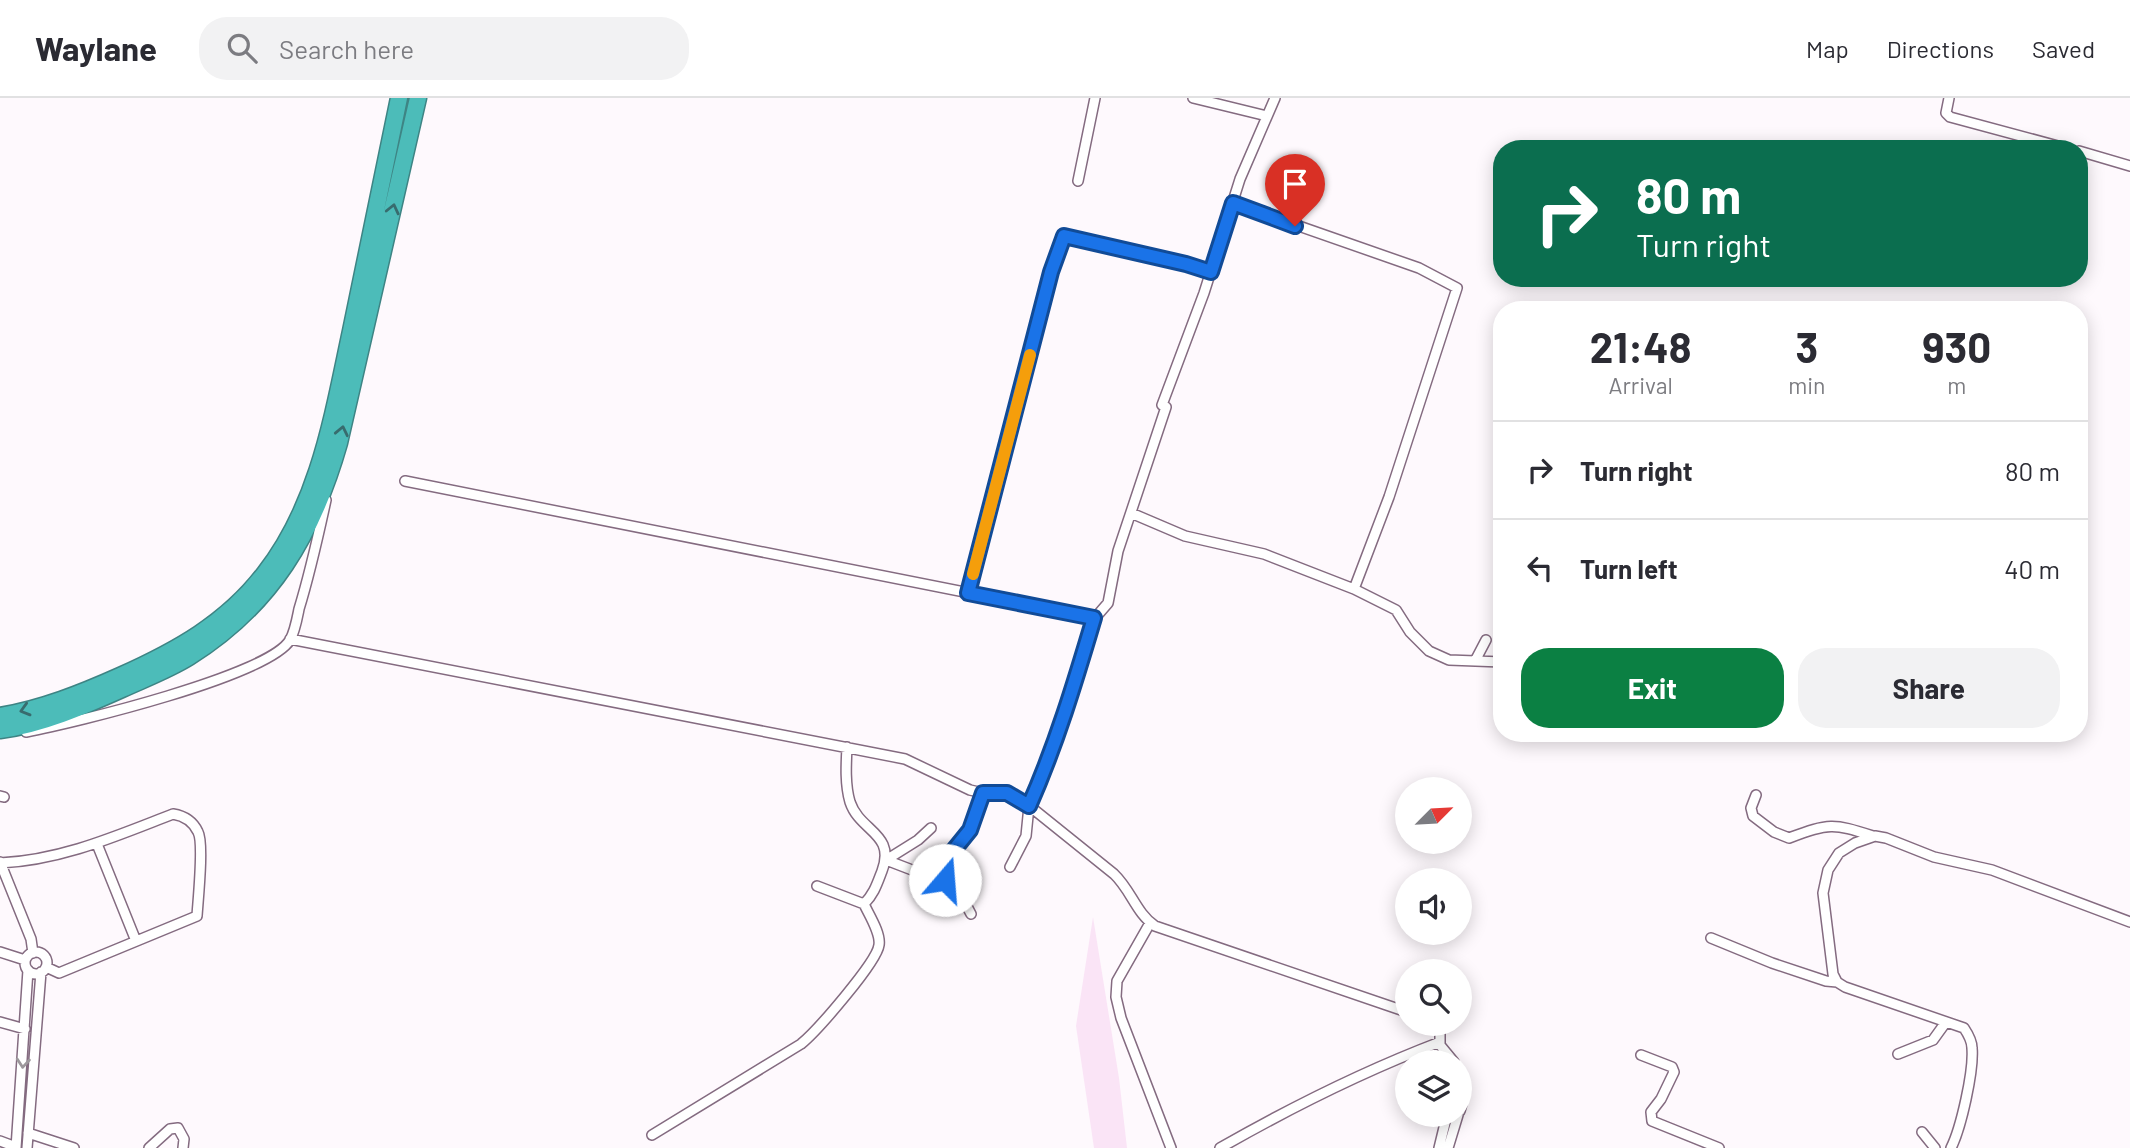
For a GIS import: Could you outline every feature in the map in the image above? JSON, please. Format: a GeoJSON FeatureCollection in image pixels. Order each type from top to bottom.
{"type":"FeatureCollection","features":[{"type":"Feature","properties":{"kind":"highway"},"geometry":{"type":"LineString","coordinates":[[0,716],[71,696],[184,645],[230,612],[264,575],[286,543],[316,478],[343,367],[399,98]]}},
{"type":"Feature","properties":{"kind":"highway"},"geometry":{"type":"LineString","coordinates":[[0,730],[35,722],[105,697],[187,658],[231,627],[265,594],[298,548],[322,497],[333,464],[418,98]]}},
{"type":"Feature","properties":{"kind":"street"},"geometry":{"type":"LineString","coordinates":[[1077,181],[1096,98]]}},
{"type":"Feature","properties":{"kind":"street"},"geometry":{"type":"LineString","coordinates":[[1193,98],[1267,116]]}},
{"type":"Feature","properties":{"kind":"street"},"geometry":{"type":"LineString","coordinates":[[1010,867],[1026,836],[1029,806],[1061,725],[1094,618],[1108,603],[1118,551],[1240,179],[1275,98]]}},
{"type":"Feature","properties":{"kind":"street"},"geometry":{"type":"LineString","coordinates":[[1949,98],[1946,113],[1950,117],[2036,140]]}},
{"type":"Feature","properties":{"kind":"street"},"geometry":{"type":"LineString","coordinates":[[2088,154],[2130,166]]}},
{"type":"Feature","properties":{"kind":"street"},"geometry":{"type":"LineString","coordinates":[[1233,203],[1419,268],[1457,288],[1389,497],[1354,589]]}},
{"type":"Feature","properties":{"kind":"street"},"geometry":{"type":"LineString","coordinates":[[968,593],[1051,272],[1064,236],[1211,272]]}},
{"type":"Feature","properties":{"kind":"street"},"geometry":{"type":"LineString","coordinates":[[0,738],[60,726],[224,678],[255,666],[282,649],[290,639],[313,563],[333,464]]}},
{"type":"Feature","properties":{"kind":"street"},"geometry":{"type":"LineString","coordinates":[[405,481],[1094,618]]}},
{"type":"Feature","properties":{"kind":"street"},"geometry":{"type":"LineString","coordinates":[[1131,513],[1185,536],[1264,554],[1354,589],[1396,610],[1410,632],[1429,651],[1449,660],[1493,662]]}},
{"type":"Feature","properties":{"kind":"street"},"geometry":{"type":"LineString","coordinates":[[290,639],[905,759],[960,786],[983,793],[1007,793],[1029,806],[1115,874],[1126,887],[1140,913],[1150,923],[1395,1008]]}},
{"type":"Feature","properties":{"kind":"street"},"geometry":{"type":"LineString","coordinates":[[1475,661],[1486,640]]}},
{"type":"Feature","properties":{"kind":"street"},"geometry":{"type":"LineString","coordinates":[[847,747],[846,769],[850,803],[886,848],[886,860],[873,895],[864,904]]}},
{"type":"Feature","properties":{"kind":"street"},"geometry":{"type":"LineString","coordinates":[[945,880],[953,851],[970,830],[983,793]]}},
{"type":"Feature","properties":{"kind":"street"},"geometry":{"type":"LineString","coordinates":[[1756,795],[1751,808],[1753,816],[1774,832],[1789,838],[1823,825],[1841,826],[1886,838],[1934,857],[1992,870],[2130,922]]}},
{"type":"Feature","properties":{"kind":"street"},"geometry":{"type":"LineString","coordinates":[[0,1141],[16,1147],[31,939],[0,863],[29,862],[52,857],[97,844],[173,814],[191,821],[200,835],[197,916],[58,973],[43,969]]}},
{"type":"Feature","properties":{"kind":"street"},"geometry":{"type":"LineString","coordinates":[[886,860],[919,840],[932,828]]}},
{"type":"Feature","properties":{"kind":"street"},"geometry":{"type":"LineString","coordinates":[[1837,982],[1833,974],[1823,893],[1828,870],[1839,853],[1855,843],[1875,836]]}},
{"type":"Feature","properties":{"kind":"street"},"geometry":{"type":"LineString","coordinates":[[97,844],[136,941]]}},
{"type":"Feature","properties":{"kind":"street"},"geometry":{"type":"LineString","coordinates":[[886,860],[945,880],[961,895],[971,914]]}},
{"type":"Feature","properties":{"kind":"street"},"geometry":{"type":"LineString","coordinates":[[652,1135],[791,1051],[813,1033],[864,971],[879,948],[879,940],[864,904],[817,886]]}},
{"type":"Feature","properties":{"kind":"street"},"geometry":{"type":"LineString","coordinates":[[1150,923],[1117,981],[1116,997],[1121,1018],[1171,1148]]}},
{"type":"Feature","properties":{"kind":"street"},"geometry":{"type":"LineString","coordinates":[[1711,939],[1772,963],[1826,981],[1837,982],[1964,1028],[1972,1048],[1958,1135],[1951,1148]]}},
{"type":"Feature","properties":{"kind":"street"},"geometry":{"type":"LineString","coordinates":[[0,952],[42,955],[46,962],[43,969],[27,1148]]}},
{"type":"Feature","properties":{"kind":"street"},"geometry":{"type":"LineString","coordinates":[[28,971],[36,974],[43,969]]}},
{"type":"Feature","properties":{"kind":"street"},"geometry":{"type":"LineString","coordinates":[[0,1022],[25,1029]]}},
{"type":"Feature","properties":{"kind":"street"},"geometry":{"type":"LineString","coordinates":[[1898,1054],[1933,1040],[1946,1022]]}},
{"type":"Feature","properties":{"kind":"street"},"geometry":{"type":"LineString","coordinates":[[1440,1036],[1440,1042],[1446,1050]]}},
{"type":"Feature","properties":{"kind":"street"},"geometry":{"type":"LineString","coordinates":[[1220,1148],[1260,1125],[1404,1056],[1440,1042]]}},
{"type":"Feature","properties":{"kind":"street"},"geometry":{"type":"LineString","coordinates":[[1641,1055],[1672,1068],[1674,1072],[1651,1112],[1652,1121],[1718,1148]]}},
{"type":"Feature","properties":{"kind":"street"},"geometry":{"type":"LineString","coordinates":[[1439,1148],[1444,1127]]}},
{"type":"Feature","properties":{"kind":"street"},"geometry":{"type":"LineString","coordinates":[[1448,1148],[1455,1127]]}},
{"type":"Feature","properties":{"kind":"street"},"geometry":{"type":"LineString","coordinates":[[149,1148],[170,1129],[178,1128],[184,1139],[183,1148]]}},
{"type":"Feature","properties":{"kind":"street"},"geometry":{"type":"LineString","coordinates":[[1922,1132],[1934,1148]]}},
{"type":"Feature","properties":{"kind":"street"},"geometry":{"type":"LineString","coordinates":[[28,1133],[75,1148]]}},
{"type":"Feature","properties":{"kind":"shaded area"},"geometry":{"type":"Polygon","coordinates":[[[1093,917],[1119,1078],[1127,1148],[1094,1148],[1076,1026],[1093,917]]]}},
{"type":"Feature","properties":{"kind":"slow traffic"},"geometry":{"type":"LineString","coordinates":[[973,574],[1030,355]]}},
{"type":"Feature","properties":{"kind":"route"},"geometry":{"type":"LineString","coordinates":[[945,880],[953,851],[970,830],[983,793],[1007,793],[1029,806],[1065,713],[1094,618],[968,593],[1051,272],[1064,236],[1211,272],[1233,203],[1295,226]]}}]}
